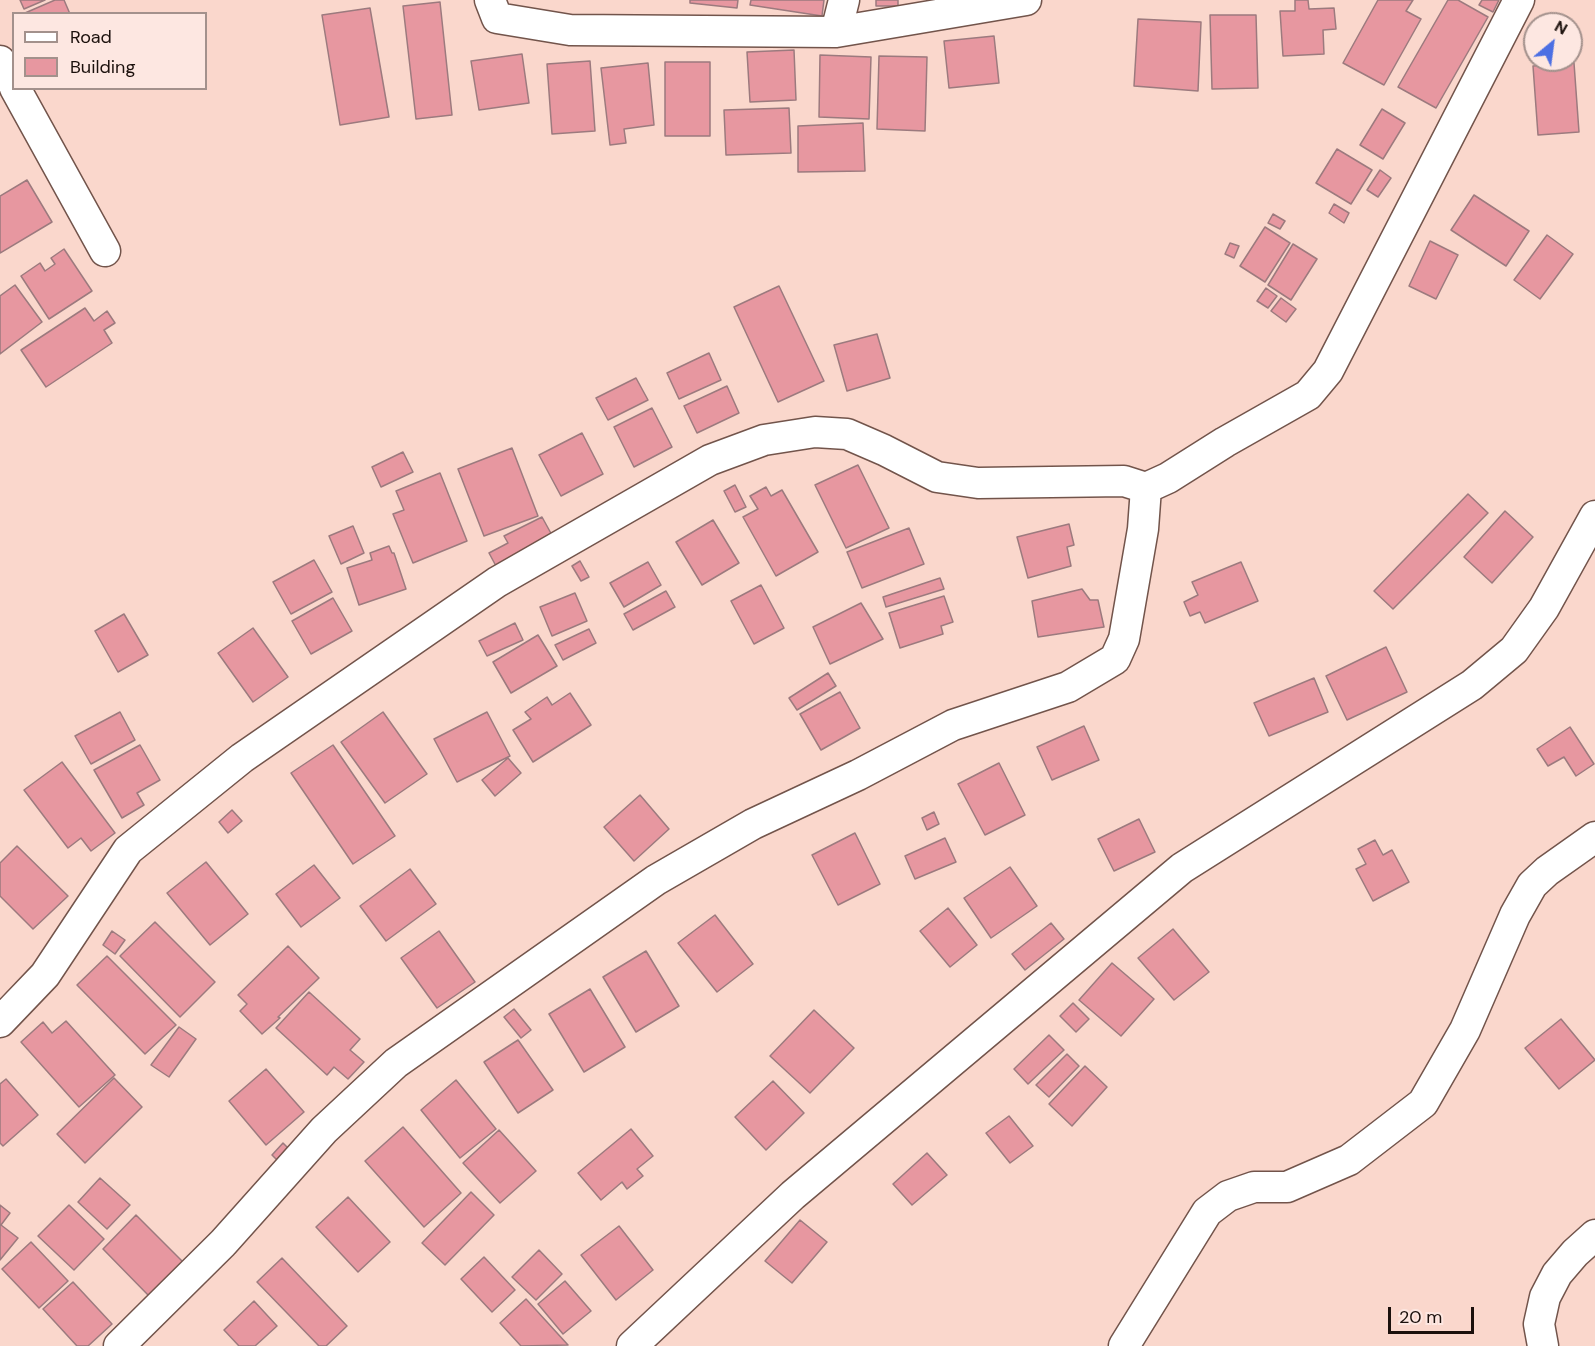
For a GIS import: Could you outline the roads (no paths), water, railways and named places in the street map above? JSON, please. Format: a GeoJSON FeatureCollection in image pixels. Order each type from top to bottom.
{"type":"FeatureCollection","features":[{"type":"Feature","properties":{"kind":"street"},"geometry":{"type":"LineString","coordinates":[[490,0],[497,18],[570,30],[836,32],[1026,0]]}},
{"type":"Feature","properties":{"kind":"street"},"geometry":{"type":"LineString","coordinates":[[836,32],[844,0]]}},
{"type":"Feature","properties":{"kind":"street"},"geometry":{"type":"LineString","coordinates":[[0,1022],[45,975],[128,849],[242,758],[497,582],[710,460],[764,440],[815,432],[847,434],[937,477],[978,483],[1124,481],[1146,488],[1168,478],[1225,442],[1308,395],[1328,370],[1519,0]]}},
{"type":"Feature","properties":{"kind":"street"},"geometry":{"type":"LineString","coordinates":[[0,61],[12,83]]}},
{"type":"Feature","properties":{"kind":"street"},"geometry":{"type":"LineString","coordinates":[[16,90],[105,251]]}},
{"type":"Feature","properties":{"kind":"street"},"geometry":{"type":"LineString","coordinates":[[119,1346],[223,1243],[324,1130],[396,1063],[656,879],[753,824],[858,775],[953,725],[1068,687],[1115,659],[1124,639],[1143,529],[1146,488]]}},
{"type":"Feature","properties":{"kind":"street"},"geometry":{"type":"LineString","coordinates":[[632,1346],[794,1195],[1182,868],[1472,685],[1514,650],[1544,608],[1595,516]]}},
{"type":"Feature","properties":{"kind":"street"},"geometry":{"type":"LineString","coordinates":[[1124,1346],[1207,1212],[1228,1196],[1254,1187],[1287,1187],[1349,1160],[1423,1103],[1465,1030],[1515,915],[1532,885],[1547,871],[1595,837]]}},
{"type":"Feature","properties":{"kind":"street"},"geometry":{"type":"LineString","coordinates":[[1543,1346],[1539,1324],[1545,1297],[1557,1274],[1595,1235]]}}]}
